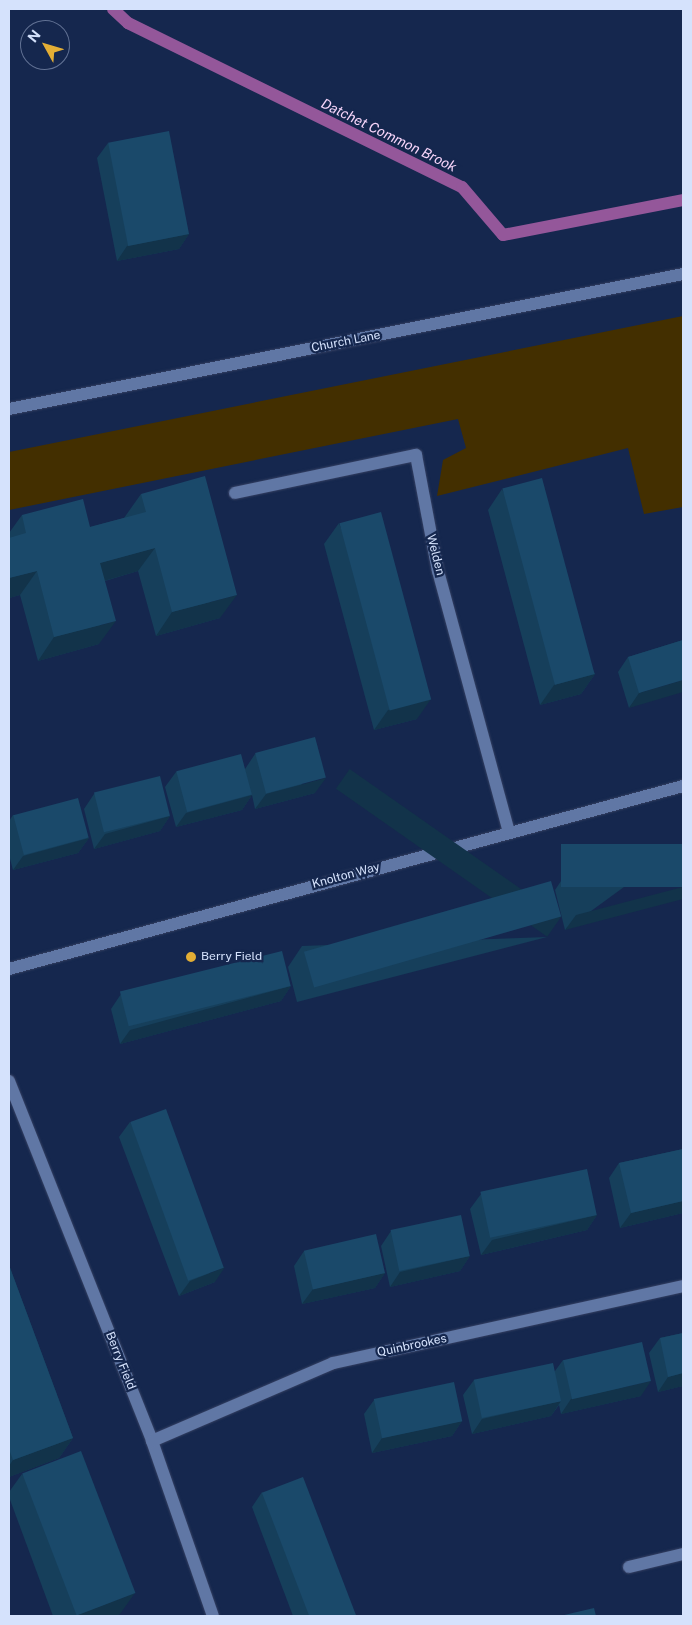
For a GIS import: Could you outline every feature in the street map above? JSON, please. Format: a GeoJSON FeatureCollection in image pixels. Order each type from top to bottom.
{"type":"FeatureCollection","features":[{"type":"Feature","properties":{"kind":"street","name":"Church Lane"},"geometry":{"type":"LineString","coordinates":[[9,409],[683,274]]}},
{"type":"Feature","properties":{"kind":"street","name":"Welden"},"geometry":{"type":"LineString","coordinates":[[235,493],[416,454],[436,563],[509,832]]}},
{"type":"Feature","properties":{"kind":"street","name":"Knolton Way"},"geometry":{"type":"LineString","coordinates":[[9,969],[683,786]]}},
{"type":"Feature","properties":{"kind":"street","name":"Berry Field"},"geometry":{"type":"LineString","coordinates":[[9,1081],[152,1441],[213,1616]]}},
{"type":"Feature","properties":{"kind":"street","name":"Quinbrookes"},"geometry":{"type":"LineString","coordinates":[[152,1441],[333,1363],[683,1286]]}},
{"type":"Feature","properties":{"kind":"street"},"geometry":{"type":"LineString","coordinates":[[629,1567],[683,1554]]}},
{"type":"Feature","properties":{"kind":"shaded area"},"geometry":{"type":"Polygon","coordinates":[[[683,316],[683,507],[644,514],[628,448],[437,496],[443,460],[466,448],[458,419],[9,510],[9,452],[683,316]]]}},
{"type":"Feature","properties":{"kind":"building"},"geometry":{"type":"Polygon","coordinates":[[[169,131],[189,234],[128,246],[108,143],[169,131]]]}},
{"type":"Feature","properties":{"kind":"building"},"geometry":{"type":"Polygon","coordinates":[[[205,476],[237,595],[172,612],[155,548],[100,563],[116,621],[54,637],[37,571],[9,578],[9,538],[26,533],[22,515],[83,499],[90,527],[146,512],[141,494],[205,476]]]}},
{"type":"Feature","properties":{"kind":"building"},"geometry":{"type":"Polygon","coordinates":[[[542,478],[595,674],[555,685],[502,489],[542,478]]]}},
{"type":"Feature","properties":{"kind":"building"},"geometry":{"type":"Polygon","coordinates":[[[381,512],[431,699],[390,711],[339,523],[381,512]]]}},
{"type":"Feature","properties":{"kind":"building"},"geometry":{"type":"Polygon","coordinates":[[[683,640],[683,680],[639,693],[628,657],[683,640]]]}},
{"type":"Feature","properties":{"kind":"building"},"geometry":{"type":"Polygon","coordinates":[[[315,737],[326,778],[266,794],[255,753],[315,737]]]}},
{"type":"Feature","properties":{"kind":"building"},"geometry":{"type":"Polygon","coordinates":[[[241,754],[252,795],[187,812],[176,771],[241,754]]]}},
{"type":"Feature","properties":{"kind":"building"},"geometry":{"type":"Polygon","coordinates":[[[160,776],[170,816],[104,832],[94,792],[160,776]]]}},
{"type":"Feature","properties":{"kind":"building"},"geometry":{"type":"Polygon","coordinates":[[[78,798],[89,838],[24,855],[13,815],[78,798]]]}},
{"type":"Feature","properties":{"kind":"building"},"geometry":{"type":"Polygon","coordinates":[[[561,844],[683,844],[683,887],[561,887],[561,844]]]}},
{"type":"Feature","properties":{"kind":"building"},"geometry":{"type":"Polygon","coordinates":[[[551,881],[561,917],[314,987],[304,952],[551,881]]]}},
{"type":"Feature","properties":{"kind":"building"},"geometry":{"type":"Polygon","coordinates":[[[282,951],[291,986],[129,1026],[120,991],[282,951]]]}},
{"type":"Feature","properties":{"kind":"building"},"geometry":{"type":"Polygon","coordinates":[[[166,1109],[224,1268],[188,1281],[130,1122],[166,1109]]]}},
{"type":"Feature","properties":{"kind":"building"},"geometry":{"type":"Polygon","coordinates":[[[683,1149],[683,1201],[631,1213],[619,1163],[683,1149]]]}},
{"type":"Feature","properties":{"kind":"building"},"geometry":{"type":"Polygon","coordinates":[[[587,1169],[597,1215],[490,1238],[480,1192],[587,1169]]]}},
{"type":"Feature","properties":{"kind":"building"},"geometry":{"type":"Polygon","coordinates":[[[461,1215],[470,1256],[399,1271],[391,1230],[461,1215]]]}},
{"type":"Feature","properties":{"kind":"building"},"geometry":{"type":"Polygon","coordinates":[[[376,1234],[385,1273],[313,1290],[304,1251],[376,1234]]]}},
{"type":"Feature","properties":{"kind":"building"},"geometry":{"type":"Polygon","coordinates":[[[9,1265],[73,1438],[13,1460],[9,1449],[9,1265]]]}},
{"type":"Feature","properties":{"kind":"building"},"geometry":{"type":"Polygon","coordinates":[[[683,1333],[683,1373],[668,1377],[660,1338],[683,1333]]]}},
{"type":"Feature","properties":{"kind":"building"},"geometry":{"type":"Polygon","coordinates":[[[642,1342],[651,1381],[572,1399],[563,1360],[642,1342]]]}},
{"type":"Feature","properties":{"kind":"building"},"geometry":{"type":"Polygon","coordinates":[[[553,1363],[561,1401],[482,1418],[474,1380],[553,1363]]]}},
{"type":"Feature","properties":{"kind":"building"},"geometry":{"type":"Polygon","coordinates":[[[454,1382],[462,1421],[382,1438],[374,1399],[454,1382]]]}},
{"type":"Feature","properties":{"kind":"building"},"geometry":{"type":"Polygon","coordinates":[[[81,1451],[135,1593],[77,1615],[22,1474],[81,1451]]]}},
{"type":"Feature","properties":{"kind":"building"},"geometry":{"type":"Polygon","coordinates":[[[303,1477],[356,1615],[309,1616],[262,1493],[303,1477]]]}},
{"type":"Feature","properties":{"kind":"building"},"geometry":{"type":"Polygon","coordinates":[[[594,1608],[596,1616],[560,1616],[594,1608]]]}},
{"type":"Feature","properties":{"kind":"waterway","name":"Datchet Common Brook"},"geometry":{"type":"LineString","coordinates":[[113,9],[128,23],[462,187],[503,235],[683,200]]}},
{"type":"Feature","properties":{"kind":"place","name":"Berry Field"},"geometry":{"type":"Point","coordinates":[191,957]}}]}
